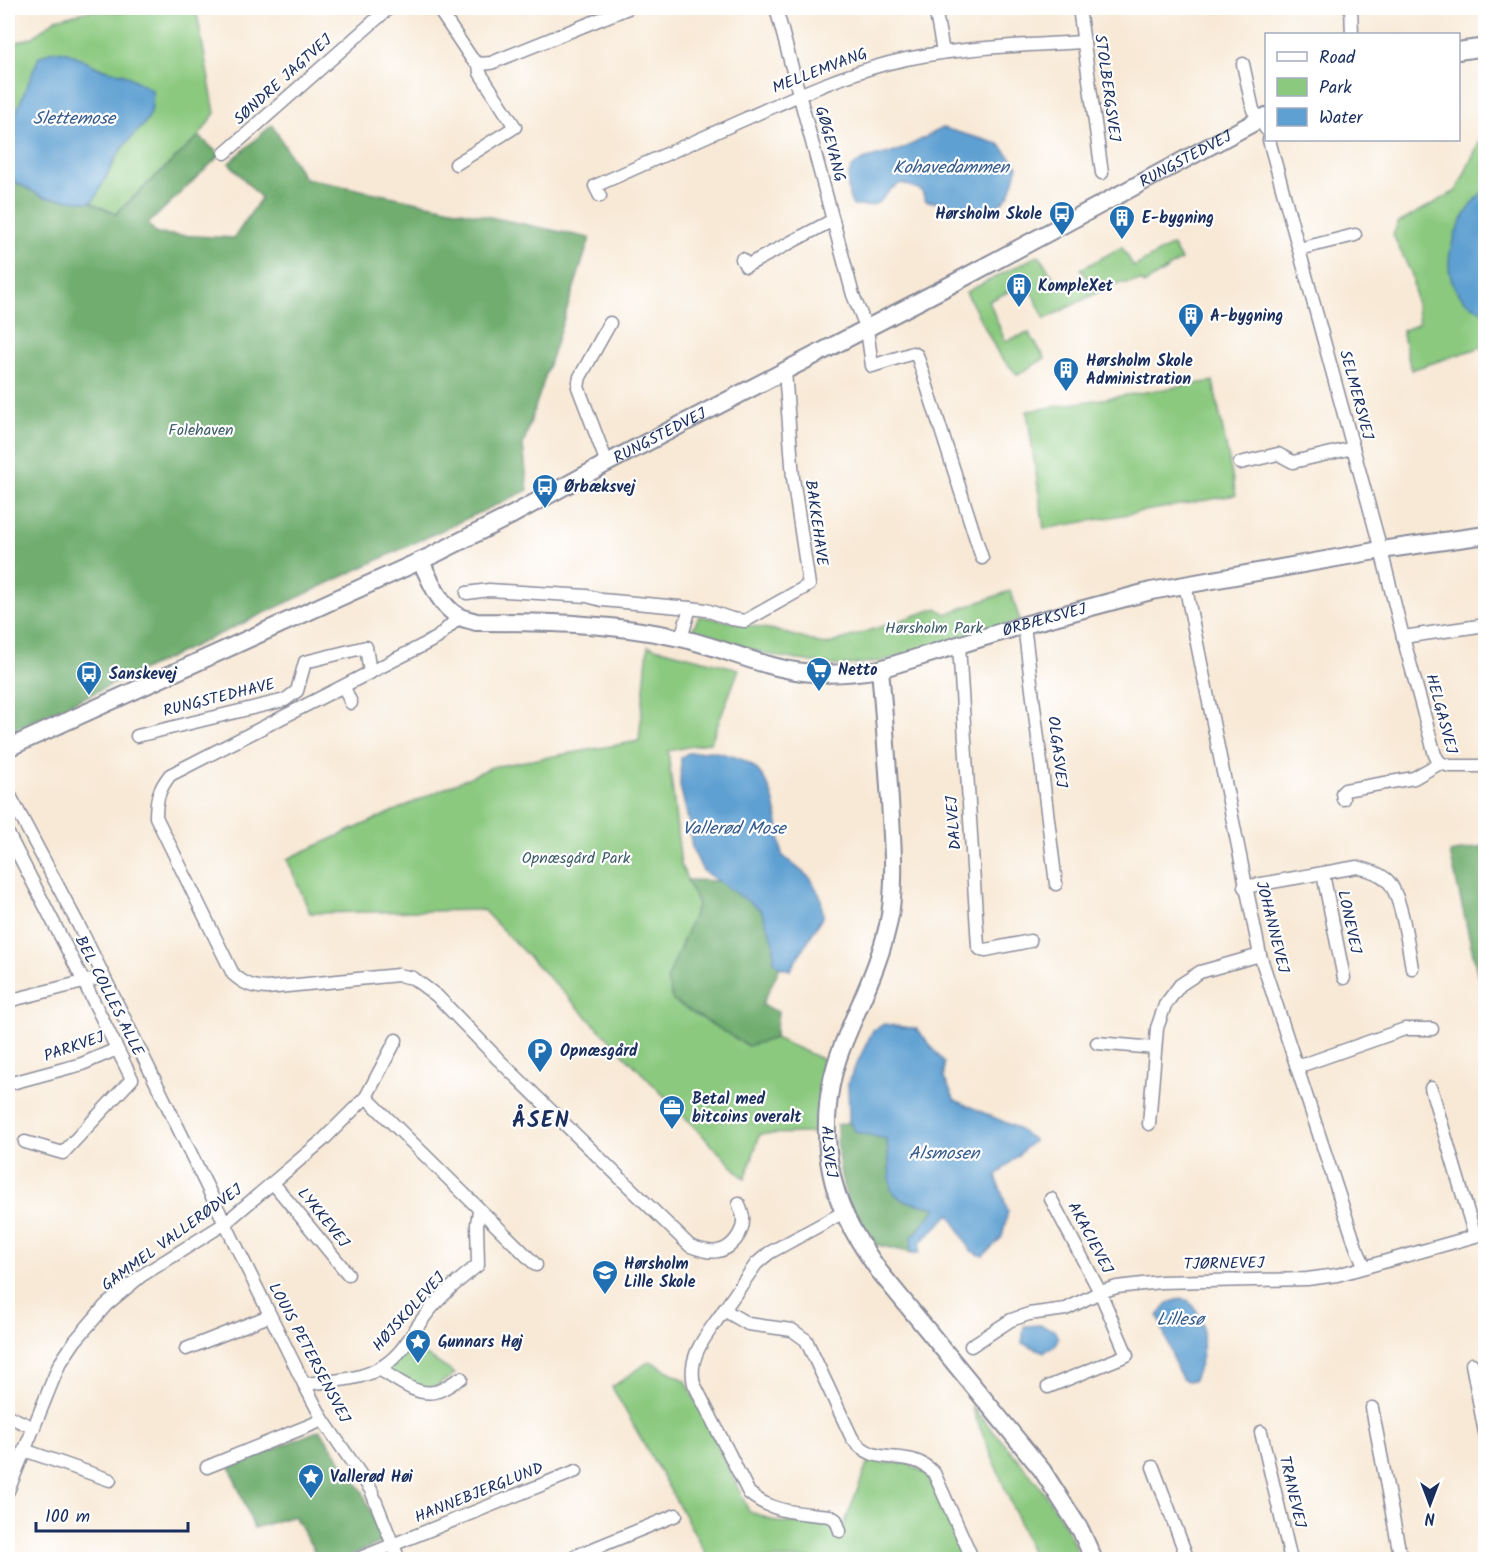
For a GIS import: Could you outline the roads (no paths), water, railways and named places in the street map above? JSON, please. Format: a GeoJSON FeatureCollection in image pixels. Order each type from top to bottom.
{"type":"FeatureCollection","features":[{"type":"Feature","properties":{"kind":"street","name":"SØNDRE JAGTVEJ"},"geometry":{"type":"LineString","coordinates":[[225,153],[389,8]]}},
{"type":"Feature","properties":{"kind":"street"},"geometry":{"type":"LineString","coordinates":[[438,8],[472,59],[479,64],[490,63],[628,8]]}},
{"type":"Feature","properties":{"kind":"street","name":"GØGEVANG"},"geometry":{"type":"LineString","coordinates":[[776,8],[853,295],[867,329]]}},
{"type":"Feature","properties":{"kind":"street"},"geometry":{"type":"LineString","coordinates":[[935,8],[943,52]]}},
{"type":"Feature","properties":{"kind":"street","name":"STOLBERGSVEJ"},"geometry":{"type":"LineString","coordinates":[[1079,8],[1102,173]]}},
{"type":"Feature","properties":{"kind":"street"},"geometry":{"type":"LineString","coordinates":[[1352,8],[1352,33]]}},
{"type":"Feature","properties":{"kind":"street","name":"MELLEMVANG"},"geometry":{"type":"LineString","coordinates":[[600,196],[595,186],[800,94],[870,69],[943,52],[1084,42]]}},
{"type":"Feature","properties":{"kind":"street"},"geometry":{"type":"LineString","coordinates":[[1460,51],[1485,47]]}},
{"type":"Feature","properties":{"kind":"street"},"geometry":{"type":"LineString","coordinates":[[456,164],[515,127],[480,73],[479,64]]}},
{"type":"Feature","properties":{"kind":"street"},"geometry":{"type":"LineString","coordinates":[[1244,64],[1253,110],[1264,121]]}},
{"type":"Feature","properties":{"kind":"street","name":"RUNGSTEDVEJ"},"geometry":{"type":"LineString","coordinates":[[8,747],[421,561],[1264,121]]}},
{"type":"Feature","properties":{"kind":"street","name":"SELMERSVEJ"},"geometry":{"type":"LineString","coordinates":[[1269,141],[1382,550]]}},
{"type":"Feature","properties":{"kind":"street"},"geometry":{"type":"LineString","coordinates":[[742,259],[746,266],[833,220]]}},
{"type":"Feature","properties":{"kind":"street"},"geometry":{"type":"LineString","coordinates":[[1299,249],[1355,235]]}},
{"type":"Feature","properties":{"kind":"street"},"geometry":{"type":"LineString","coordinates":[[607,463],[578,387],[580,377],[610,323]]}},
{"type":"Feature","properties":{"kind":"street"},"geometry":{"type":"LineString","coordinates":[[867,329],[872,366],[913,352],[917,355],[982,558]]}},
{"type":"Feature","properties":{"kind":"street","name":"BAKKEHAVE"},"geometry":{"type":"LineString","coordinates":[[467,592],[489,590],[587,596],[602,600],[706,610],[745,621],[809,585],[793,478],[785,371]]}},
{"type":"Feature","properties":{"kind":"street"},"geometry":{"type":"LineString","coordinates":[[1240,463],[1278,454],[1293,462],[1353,448]]}},
{"type":"Feature","properties":{"kind":"street","name":"ØRBÆKSVEJ"},"geometry":{"type":"LineString","coordinates":[[459,617],[476,622],[591,624],[681,638],[765,664],[802,672],[856,673],[880,669],[1115,599],[1185,584],[1485,535]]}},
{"type":"Feature","properties":{"kind":"street","name":"HELGASVEJ"},"geometry":{"type":"LineString","coordinates":[[1343,798],[1342,793],[1345,790],[1414,778],[1440,763],[1435,755],[1402,637],[1382,550]]}},
{"type":"Feature","properties":{"kind":"street"},"geometry":{"type":"LineString","coordinates":[[421,561],[438,594],[447,607],[459,617],[437,638],[170,775],[161,787],[156,801],[156,817],[233,974],[242,982],[253,987],[267,988],[398,975],[414,978],[437,996],[499,1060],[690,1246],[706,1251],[721,1251],[734,1242],[741,1231],[743,1219],[739,1204]]}},
{"type":"Feature","properties":{"kind":"street","name":"JOHANNEVEJ"},"geometry":{"type":"LineString","coordinates":[[1185,584],[1260,955],[1356,1247],[1365,1267]]}},
{"type":"Feature","properties":{"kind":"street"},"geometry":{"type":"LineString","coordinates":[[681,638],[690,608]]}},
{"type":"Feature","properties":{"kind":"street","name":"OLGASVEJ"},"geometry":{"type":"LineString","coordinates":[[1024,625],[1056,884]]}},
{"type":"Feature","properties":{"kind":"street"},"geometry":{"type":"LineString","coordinates":[[1402,637],[1485,625]]}},
{"type":"Feature","properties":{"kind":"street","name":"DALVEJ"},"geometry":{"type":"LineString","coordinates":[[959,645],[978,946],[986,950],[1030,941]]}},
{"type":"Feature","properties":{"kind":"street","name":"RUNGSTEDHAVE"},"geometry":{"type":"LineString","coordinates":[[137,736],[285,700],[297,691],[305,662],[366,647],[370,673]]}},
{"type":"Feature","properties":{"kind":"street","name":"ALSVEJ"},"geometry":{"type":"LineString","coordinates":[[880,669],[893,844],[893,883],[886,935],[841,1050],[831,1089],[827,1133],[835,1188],[861,1246],[1042,1470],[1081,1532],[1094,1560]]}},
{"type":"Feature","properties":{"kind":"street"},"geometry":{"type":"LineString","coordinates":[[344,687],[351,704]]}},
{"type":"Feature","properties":{"kind":"street"},"geometry":{"type":"LineString","coordinates":[[1440,763],[1450,766],[1485,766]]}},
{"type":"Feature","properties":{"kind":"street"},"geometry":{"type":"LineString","coordinates":[[8,792],[79,926],[224,1224]]}},
{"type":"Feature","properties":{"kind":"street","name":"BEL COLLES ALLE"},"geometry":{"type":"LineString","coordinates":[[8,834],[132,1079],[63,1153],[25,1142]]}},
{"type":"Feature","properties":{"kind":"street"},"geometry":{"type":"LineString","coordinates":[[1245,887],[1357,867],[1372,871],[1387,879],[1396,893],[1412,968]]}},
{"type":"Feature","properties":{"kind":"street","name":"LONEVEJ"},"geometry":{"type":"LineString","coordinates":[[1323,874],[1344,978]]}},
{"type":"Feature","properties":{"kind":"street"},"geometry":{"type":"LineString","coordinates":[[1149,1124],[1155,1048],[1160,1016],[1168,1000],[1180,986],[1200,972],[1260,955]]}},
{"type":"Feature","properties":{"kind":"street"},"geometry":{"type":"LineString","coordinates":[[8,1001],[83,980],[103,977]]}},
{"type":"Feature","properties":{"kind":"street"},"geometry":{"type":"LineString","coordinates":[[1297,1067],[1405,1029],[1432,1029]]}},
{"type":"Feature","properties":{"kind":"street","name":"GAMMEL VALLERØDVEJ"},"geometry":{"type":"LineString","coordinates":[[8,1491],[59,1365],[75,1341],[106,1305],[141,1276],[224,1224],[323,1140],[366,1097],[396,1040]]}},
{"type":"Feature","properties":{"kind":"street"},"geometry":{"type":"LineString","coordinates":[[1097,1043],[1155,1048]]}},
{"type":"Feature","properties":{"kind":"street","name":"PARKVEJ"},"geometry":{"type":"LineString","coordinates":[[8,1084],[82,1064],[117,1049]]}},
{"type":"Feature","properties":{"kind":"street"},"geometry":{"type":"LineString","coordinates":[[1431,1088],[1480,1235]]}},
{"type":"Feature","properties":{"kind":"street"},"geometry":{"type":"LineString","coordinates":[[366,1097],[536,1264]]}},
{"type":"Feature","properties":{"kind":"street","name":"LYKKEVEJ"},"geometry":{"type":"LineString","coordinates":[[273,1183],[348,1274]]}},
{"type":"Feature","properties":{"kind":"street","name":"AKACIEVEJ"},"geometry":{"type":"LineString","coordinates":[[1048,1387],[1127,1354],[1100,1292],[1051,1199]]}},
{"type":"Feature","properties":{"kind":"street","name":"HØJSKOLEVEJ"},"geometry":{"type":"LineString","coordinates":[[304,1384],[352,1378],[379,1369],[393,1359],[409,1341],[423,1317],[448,1288],[478,1265],[479,1210]]}},
{"type":"Feature","properties":{"kind":"street"},"geometry":{"type":"LineString","coordinates":[[840,1531],[836,1520],[830,1516],[776,1509],[760,1503],[749,1493],[694,1384],[691,1371],[693,1357],[756,1264],[769,1253],[844,1212]]}},
{"type":"Feature","properties":{"kind":"street","name":"LOUIS PETERSENSVEJ"},"geometry":{"type":"LineString","coordinates":[[224,1224],[323,1420],[371,1490],[399,1560]]}},
{"type":"Feature","properties":{"kind":"street","name":"TJØRNEVEJ"},"geometry":{"type":"LineString","coordinates":[[971,1347],[1011,1320],[1029,1314],[1066,1309],[1100,1292],[1117,1287],[1160,1282],[1307,1279],[1337,1275],[1480,1235]]}},
{"type":"Feature","properties":{"kind":"street"},"geometry":{"type":"LineString","coordinates":[[724,1310],[748,1324],[792,1330],[806,1340],[852,1438],[859,1447],[873,1455],[910,1459],[934,1473],[973,1560]]}},
{"type":"Feature","properties":{"kind":"street"},"geometry":{"type":"LineString","coordinates":[[186,1348],[269,1316]]}},
{"type":"Feature","properties":{"kind":"street"},"geometry":{"type":"LineString","coordinates":[[1472,1364],[1485,1438]]}},
{"type":"Feature","properties":{"kind":"street","name":"HØJSKOLEVEJ"},"geometry":{"type":"LineString","coordinates":[[379,1369],[416,1391],[437,1392],[461,1378]]}},
{"type":"Feature","properties":{"kind":"street"},"geometry":{"type":"LineString","coordinates":[[1372,1408],[1401,1560]]}},
{"type":"Feature","properties":{"kind":"street"},"geometry":{"type":"LineString","coordinates":[[8,1416],[34,1428]]}},
{"type":"Feature","properties":{"kind":"street"},"geometry":{"type":"LineString","coordinates":[[207,1467],[323,1420]]}},
{"type":"Feature","properties":{"kind":"street","name":"TRANEVEJ"},"geometry":{"type":"LineString","coordinates":[[1261,1432],[1291,1560]]}},
{"type":"Feature","properties":{"kind":"street"},"geometry":{"type":"LineString","coordinates":[[24,1450],[110,1480]]}},
{"type":"Feature","properties":{"kind":"street"},"geometry":{"type":"LineString","coordinates":[[1153,1467],[1188,1560]]}},
{"type":"Feature","properties":{"kind":"street","name":"HANNEBJERGLUND"},"geometry":{"type":"LineString","coordinates":[[356,1560],[576,1471]]}},
{"type":"Feature","properties":{"kind":"street"},"geometry":{"type":"LineString","coordinates":[[566,1560],[676,1515]]}},
{"type":"Feature","properties":{"kind":"water","name":"Slettemose"},"geometry":{"type":"Polygon","coordinates":[[[52,51],[67,52],[99,68],[124,74],[152,90],[153,102],[148,118],[121,150],[94,200],[90,202],[43,197],[8,178],[8,132],[39,57],[52,51]]]}},
{"type":"Feature","properties":{"kind":"water","name":"Kohavedammen"},"geometry":{"type":"Polygon","coordinates":[[[943,128],[999,144],[1018,166],[1006,199],[988,209],[926,201],[921,190],[902,183],[872,205],[853,206],[849,195],[848,177],[856,164],[862,160],[903,149],[943,128]]]}},
{"type":"Feature","properties":{"kind":"water"},"geometry":{"type":"Polygon","coordinates":[[[1485,189],[1485,312],[1466,301],[1455,287],[1450,272],[1450,255],[1454,237],[1462,220],[1485,189]]]}},
{"type":"Feature","properties":{"kind":"water","name":"Vallerød Mose"},"geometry":{"type":"Polygon","coordinates":[[[711,751],[747,762],[765,780],[777,816],[782,855],[811,879],[821,898],[823,916],[790,970],[780,967],[774,961],[774,942],[761,910],[703,871],[692,848],[680,786],[681,758],[688,753],[711,751]]]}},
{"type":"Feature","properties":{"kind":"water","name":"Alsmosen"},"geometry":{"type":"Polygon","coordinates":[[[884,1024],[917,1029],[944,1062],[944,1078],[955,1100],[1013,1126],[1034,1140],[996,1176],[1008,1211],[1002,1237],[983,1256],[971,1251],[950,1214],[920,1243],[919,1253],[913,1253],[910,1249],[912,1237],[937,1208],[902,1200],[891,1190],[887,1139],[856,1132],[849,1122],[848,1082],[873,1030],[884,1024]]]}},
{"type":"Feature","properties":{"kind":"water","name":"Lillesø"},"geometry":{"type":"Polygon","coordinates":[[[1181,1298],[1191,1304],[1197,1312],[1203,1334],[1198,1370],[1194,1380],[1187,1381],[1178,1372],[1158,1316],[1168,1303],[1181,1298]]]}},
{"type":"Feature","properties":{"kind":"water"},"geometry":{"type":"Polygon","coordinates":[[[1040,1325],[1054,1330],[1058,1338],[1055,1346],[1044,1352],[1022,1343],[1024,1326],[1040,1325]]]}},
{"type":"Feature","properties":{"kind":"place","name":"Hørsholm Skole"},"geometry":{"type":"Point","coordinates":[1062,237]}},
{"type":"Feature","properties":{"kind":"place","name":"E-bygning"},"geometry":{"type":"Point","coordinates":[1122,241]}},
{"type":"Feature","properties":{"kind":"place","name":"KompleXet"},"geometry":{"type":"Point","coordinates":[1019,309]}},
{"type":"Feature","properties":{"kind":"place","name":"A-bygning"},"geometry":{"type":"Point","coordinates":[1191,339]}},
{"type":"Feature","properties":{"kind":"place","name":"Hørsholm Skole Administration"},"geometry":{"type":"Point","coordinates":[1066,393]}},
{"type":"Feature","properties":{"kind":"place","name":"Ørbæksvej"},"geometry":{"type":"Point","coordinates":[545,510]}},
{"type":"Feature","properties":{"kind":"place","name":"Netto"},"geometry":{"type":"Point","coordinates":[819,693]}},
{"type":"Feature","properties":{"kind":"place","name":"Sanskevej"},"geometry":{"type":"Point","coordinates":[89,697]}},
{"type":"Feature","properties":{"kind":"place","name":"Opnæsgård"},"geometry":{"type":"Point","coordinates":[540,1074]}},
{"type":"Feature","properties":{"kind":"place","name":"Betal med bitcoins overalt"},"geometry":{"type":"Point","coordinates":[672,1131]}},
{"type":"Feature","properties":{"kind":"place","name":"Hørsholm Lille Skole"},"geometry":{"type":"Point","coordinates":[605,1296]}},
{"type":"Feature","properties":{"kind":"place","name":"Gunnars Høj"},"geometry":{"type":"Point","coordinates":[418,1365]}},
{"type":"Feature","properties":{"kind":"place","name":"Vallerød Høi"},"geometry":{"type":"Point","coordinates":[311,1500]}},
{"type":"Feature","properties":{"kind":"district","name":"ÅSEN"},"geometry":{"type":"Point","coordinates":[541,1121]}},
{"type":"Feature","properties":{"kind":"park label","name":"Folehaven"},"geometry":{"type":"Point","coordinates":[201,430]}},
{"type":"Feature","properties":{"kind":"park label","name":"Hørsholm Park"},"geometry":{"type":"Point","coordinates":[934,628]}},
{"type":"Feature","properties":{"kind":"park label","name":"Opnæsgård Park"},"geometry":{"type":"Point","coordinates":[576,858]}}]}
